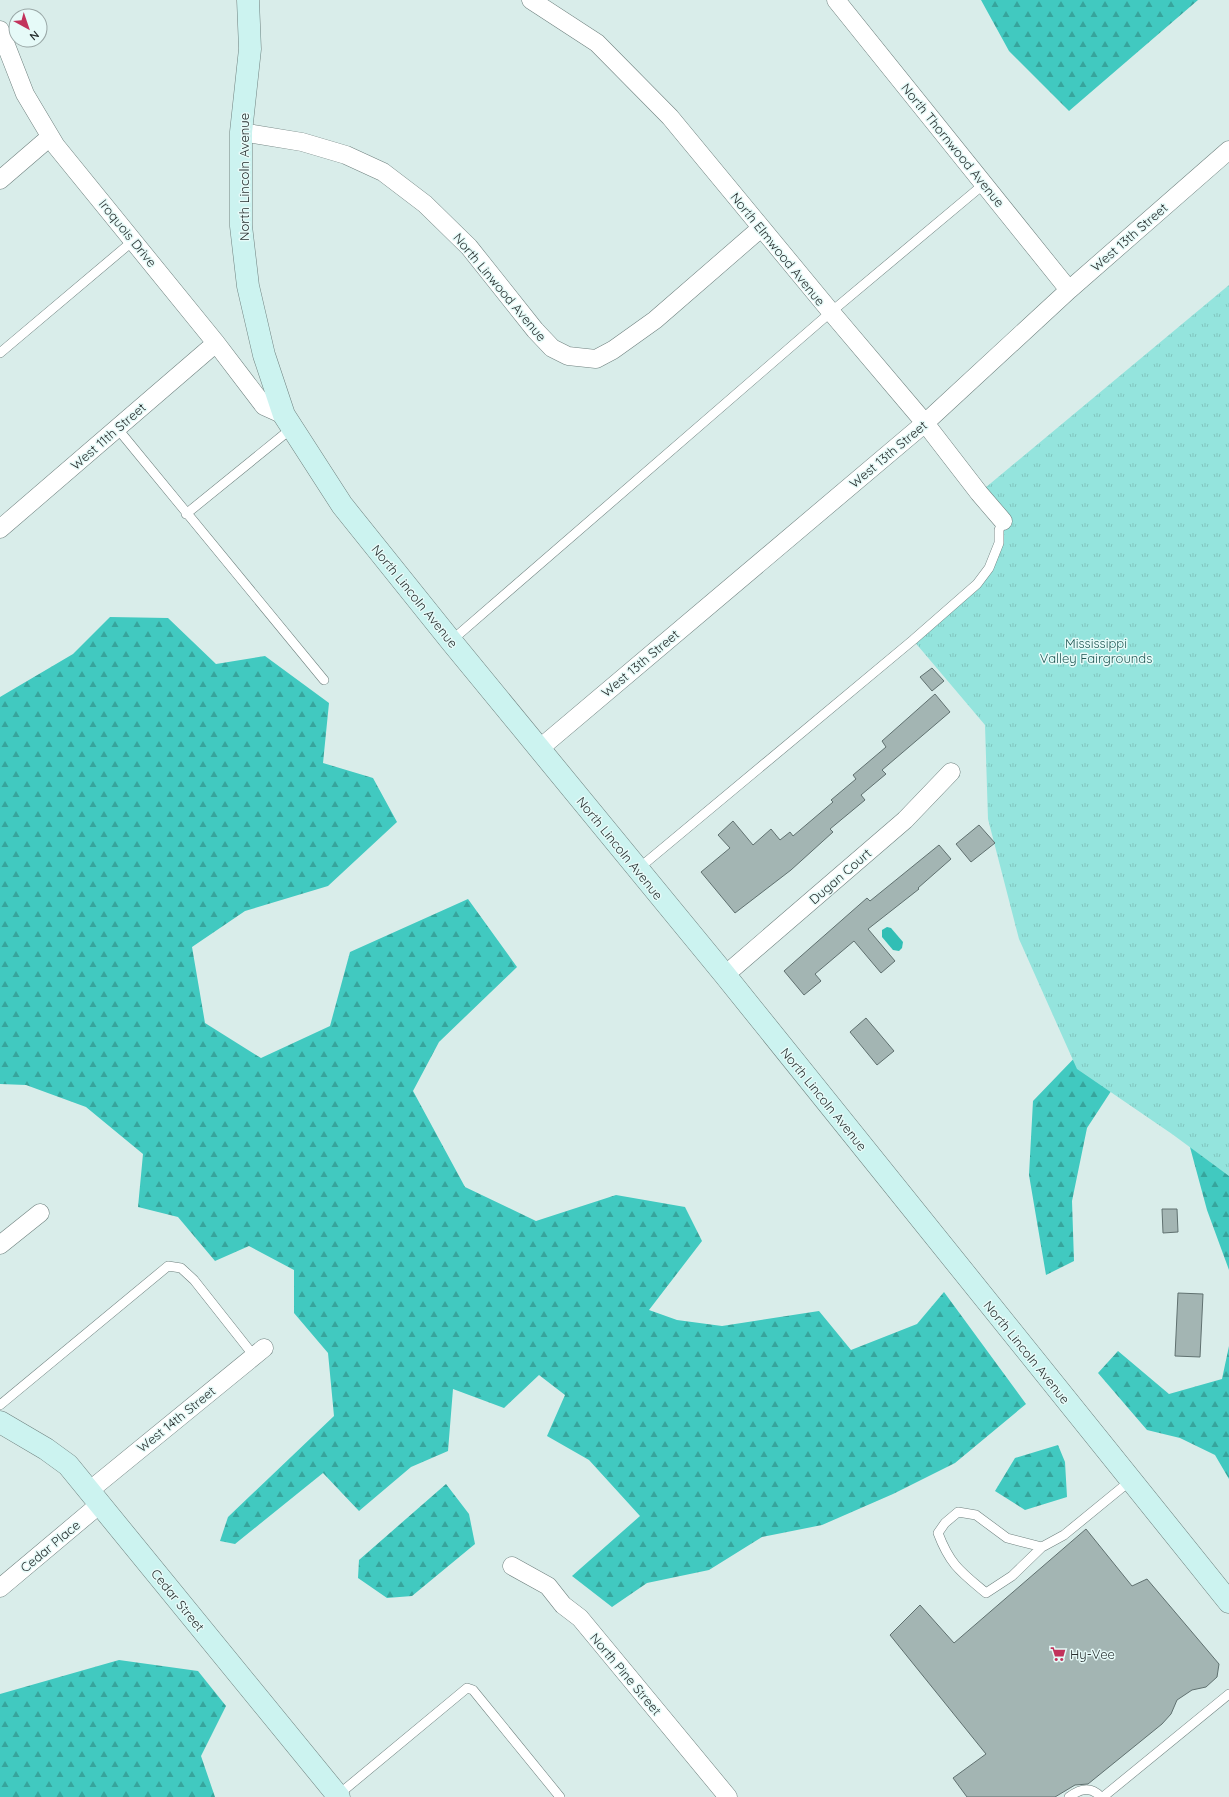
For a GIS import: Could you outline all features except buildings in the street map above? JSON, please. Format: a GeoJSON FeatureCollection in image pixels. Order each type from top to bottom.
{"type":"FeatureCollection","features":[{"type":"Feature","properties":{"kind":"street","name":"North Lincoln Avenue"},"geometry":{"type":"LineString","coordinates":[[248,0],[250,50],[241,132],[241,226],[248,286],[264,355],[288,421],[342,505],[539,749],[725,975],[1130,1481],[1229,1602]]}},
{"type":"Feature","properties":{"kind":"street","name":"North Elmwood Avenue"},"geometry":{"type":"LineString","coordinates":[[532,0],[597,43],[670,116],[761,228],[925,424],[1003,521]]}},
{"type":"Feature","properties":{"kind":"street","name":"North Thornwood Avenue"},"geometry":{"type":"LineString","coordinates":[[836,0],[1069,290]]}},
{"type":"Feature","properties":{"kind":"street","name":"Iroquois Drive"},"geometry":{"type":"LineString","coordinates":[[0,30],[25,94],[56,146],[134,240],[264,406],[288,421]]}},
{"type":"Feature","properties":{"kind":"street","name":"North Linwood Avenue"},"geometry":{"type":"LineString","coordinates":[[241,132],[302,142],[346,155],[383,172],[425,204],[469,247],[535,330],[552,348],[568,356],[596,359],[613,350],[655,320],[761,228]]}},
{"type":"Feature","properties":{"kind":"street"},"geometry":{"type":"LineString","coordinates":[[0,180],[50,137]]}},
{"type":"Feature","properties":{"kind":"street","name":"West 13th Street"},"geometry":{"type":"LineString","coordinates":[[539,749],[925,424],[1069,290],[1229,150]]}},
{"type":"Feature","properties":{"kind":"street","name":"West 11th Street"},"geometry":{"type":"LineString","coordinates":[[0,529],[216,343]]}},
{"type":"Feature","properties":{"kind":"street","name":"Dugan Court"},"geometry":{"type":"LineString","coordinates":[[725,975],[905,820],[951,772]]}},
{"type":"Feature","properties":{"kind":"street"},"geometry":{"type":"LineString","coordinates":[[0,1245],[40,1213]]}},
{"type":"Feature","properties":{"kind":"street","name":"West 14th Street"},"geometry":{"type":"LineString","coordinates":[[94,1497],[259,1352]]}},
{"type":"Feature","properties":{"kind":"street","name":"Cedar Street"},"geometry":{"type":"LineString","coordinates":[[0,1422],[46,1449],[68,1465],[339,1796]]}},
{"type":"Feature","properties":{"kind":"street","name":"Cedar Place"},"geometry":{"type":"LineString","coordinates":[[0,1588],[94,1497]]}},
{"type":"Feature","properties":{"kind":"street","name":"North Pine Street"},"geometry":{"type":"LineString","coordinates":[[512,1566],[548,1586],[563,1605],[580,1618],[728,1797]]}},
{"type":"Feature","properties":{"kind":"lane"},"geometry":{"type":"LineString","coordinates":[[451,641],[831,312],[984,184]]}},
{"type":"Feature","properties":{"kind":"lane"},"geometry":{"type":"LineString","coordinates":[[0,353],[134,240]]}},
{"type":"Feature","properties":{"kind":"lane"},"geometry":{"type":"LineString","coordinates":[[186,514],[288,421]]}},
{"type":"Feature","properties":{"kind":"lane"},"geometry":{"type":"LineString","coordinates":[[117,428],[186,514],[324,680]]}},
{"type":"Feature","properties":{"kind":"lane"},"geometry":{"type":"LineString","coordinates":[[638,869],[913,640],[977,584],[992,562],[999,543],[999,530],[1003,521]]}},
{"type":"Feature","properties":{"kind":"lane"},"geometry":{"type":"LineString","coordinates":[[0,1405],[168,1266],[181,1268],[194,1280],[259,1352]]}},
{"type":"Feature","properties":{"kind":"lane"},"geometry":{"type":"LineString","coordinates":[[1042,1547],[1008,1538],[976,1515],[958,1512],[945,1522],[938,1534],[946,1555],[959,1571],[986,1593],[1012,1576],[1042,1547],[1064,1535],[1130,1481]]}},
{"type":"Feature","properties":{"kind":"lane"},"geometry":{"type":"LineString","coordinates":[[339,1796],[468,1688],[473,1690],[560,1797]]}},
{"type":"Feature","properties":{"kind":"lane"},"geometry":{"type":"LineString","coordinates":[[1069,1797],[1086,1789],[1095,1790],[1102,1797],[1229,1693]]}},
{"type":"Feature","properties":{"kind":"green space"},"geometry":{"type":"Polygon","coordinates":[[[981,0],[1198,0],[1069,111],[1009,51],[981,0]]]}},
{"type":"Feature","properties":{"kind":"green space","name":"Mississippi Valley Fairgrounds"},"geometry":{"type":"Polygon","coordinates":[[[1229,285],[1229,1176],[1172,1134],[1077,1069],[1019,939],[988,819],[985,725],[913,640],[989,567],[999,530],[979,493],[1229,285]]]}},
{"type":"Feature","properties":{"kind":"green space"},"geometry":{"type":"Polygon","coordinates":[[[110,617],[168,618],[216,664],[265,656],[329,703],[323,763],[373,778],[397,822],[328,886],[245,911],[192,947],[205,1023],[261,1058],[330,1026],[350,952],[468,899],[517,967],[439,1042],[413,1091],[465,1187],[536,1221],[616,1195],[685,1207],[702,1241],[649,1310],[677,1320],[722,1326],[819,1311],[851,1350],[917,1324],[944,1292],[1026,1404],[955,1463],[893,1494],[822,1525],[762,1537],[709,1570],[647,1583],[612,1607],[572,1576],[640,1516],[589,1460],[547,1436],[565,1395],[539,1375],[504,1408],[453,1389],[448,1451],[411,1467],[359,1511],[323,1473],[235,1544],[220,1541],[228,1517],[334,1416],[328,1353],[294,1313],[294,1270],[249,1246],[215,1261],[178,1217],[138,1207],[143,1154],[86,1107],[26,1085],[0,1084],[0,697],[73,654],[110,617]]]}},
{"type":"Feature","properties":{"kind":"green space"},"geometry":{"type":"Polygon","coordinates":[[[1084,1048],[1229,1125],[1229,1270],[1207,1210],[1184,1125],[1119,1079],[1087,1128],[1072,1201],[1074,1261],[1046,1275],[1029,1175],[1033,1101],[1084,1048]]]}},
{"type":"Feature","properties":{"kind":"green space"},"geometry":{"type":"Polygon","coordinates":[[[1229,1346],[1229,1479],[1215,1455],[1180,1438],[1147,1430],[1098,1373],[1118,1351],[1169,1394],[1222,1379],[1229,1346]]]}},
{"type":"Feature","properties":{"kind":"green space"},"geometry":{"type":"Polygon","coordinates":[[[1058,1445],[1065,1462],[1067,1497],[1025,1510],[995,1491],[1015,1458],[1058,1445]]]}},
{"type":"Feature","properties":{"kind":"green space"},"geometry":{"type":"Polygon","coordinates":[[[446,1484],[469,1514],[475,1544],[412,1596],[387,1598],[358,1578],[359,1560],[446,1484]]]}},
{"type":"Feature","properties":{"kind":"green space"},"geometry":{"type":"Polygon","coordinates":[[[119,1660],[198,1671],[226,1706],[201,1756],[215,1797],[0,1797],[0,1694],[119,1660]]]}},
{"type":"Feature","properties":{"kind":"shaded area"},"geometry":{"type":"Polygon","coordinates":[[[887,927],[891,928],[903,942],[902,948],[899,951],[893,950],[882,937],[882,930],[887,927]]]}},
{"type":"Feature","properties":{"kind":"place","name":"Hy-Vee"},"geometry":{"type":"Point","coordinates":[1058,1654]}}]}
